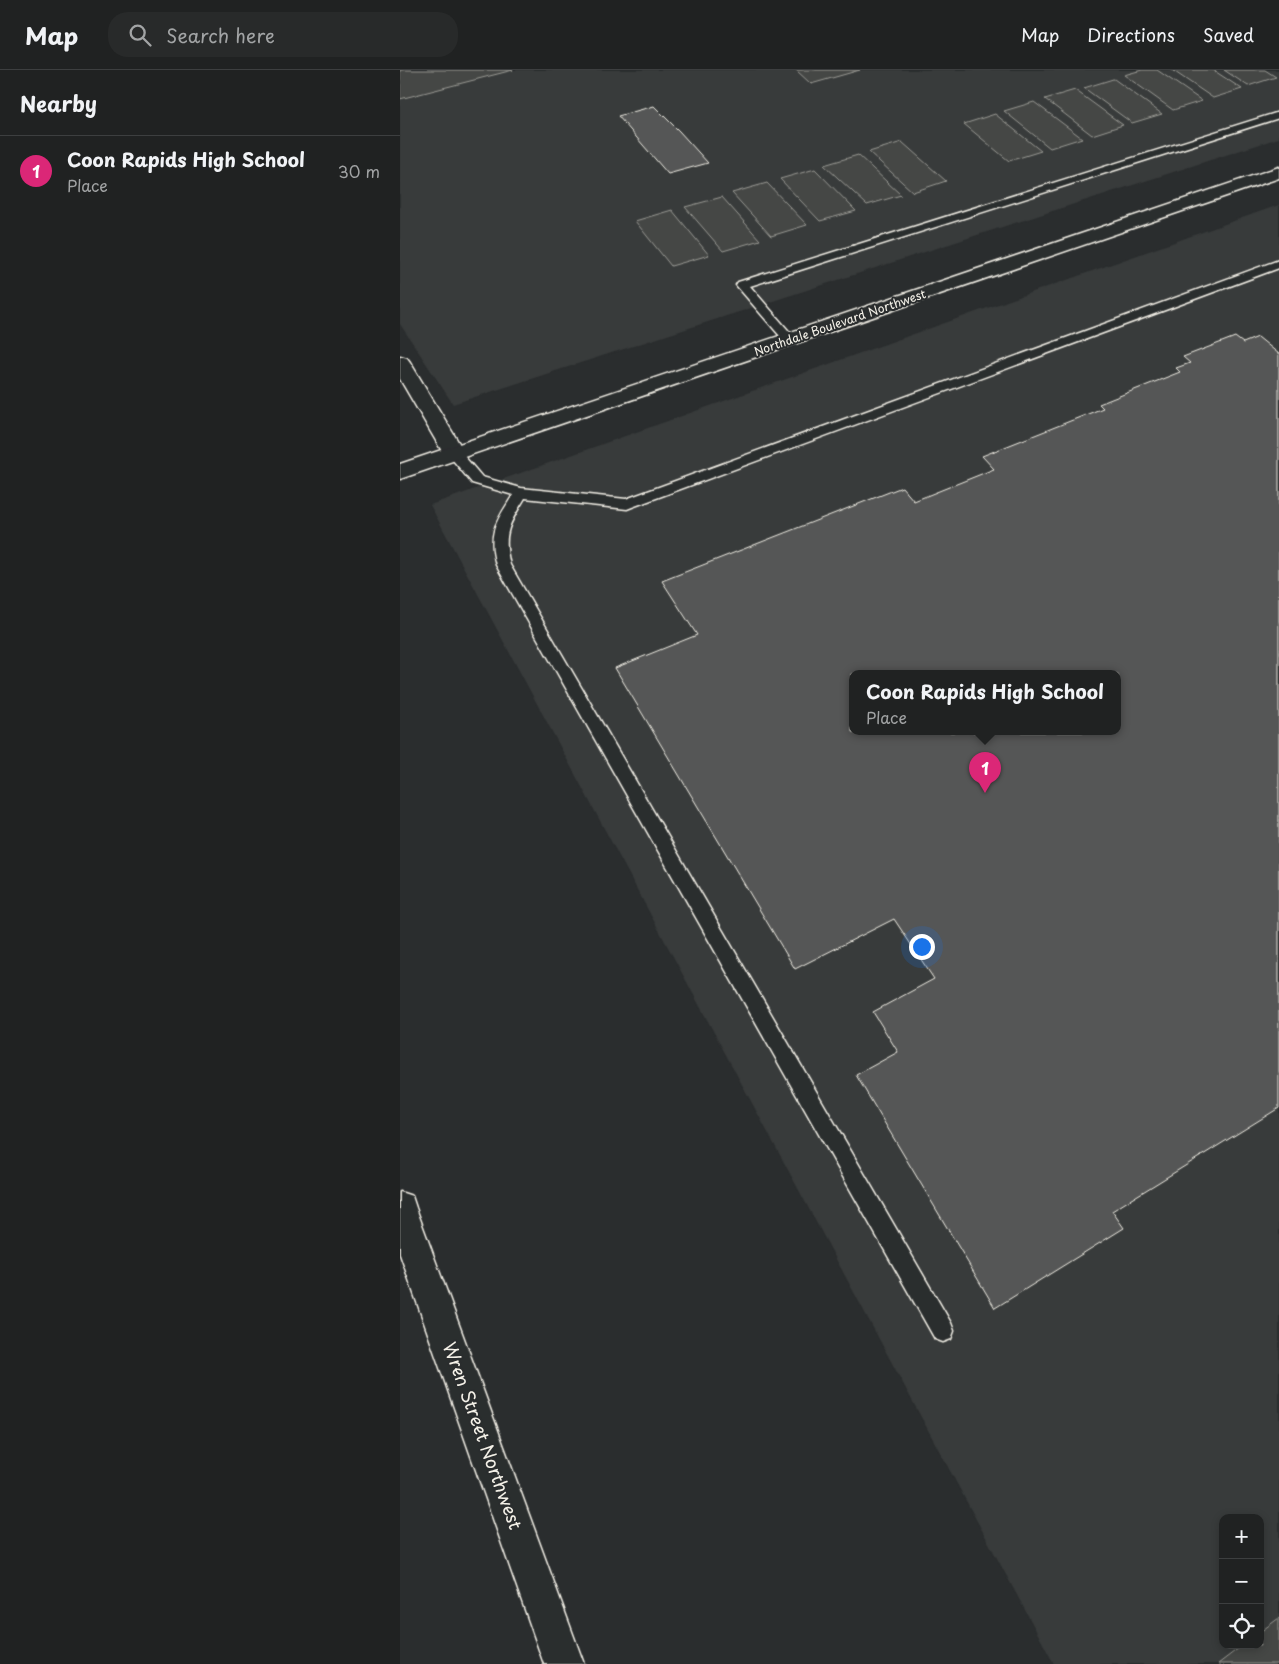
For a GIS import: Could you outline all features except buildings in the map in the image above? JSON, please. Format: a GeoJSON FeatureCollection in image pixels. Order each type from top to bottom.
{"type":"FeatureCollection","features":[{"type":"Feature","properties":{"kind":"street","name":"Northdale Boulevard Northwest"},"geometry":{"type":"LineString","coordinates":[[400,472],[1279,172]]}},
{"type":"Feature","properties":{"kind":"street"},"geometry":{"type":"LineString","coordinates":[[400,362],[454,453]]}},
{"type":"Feature","properties":{"kind":"street","name":"Wren Street Northwest"},"geometry":{"type":"LineString","coordinates":[[400,1208],[564,1664]]}},
{"type":"Feature","properties":{"kind":"lane"},"geometry":{"type":"LineString","coordinates":[[790,340],[742,285],[1279,115]]}},
{"type":"Feature","properties":{"kind":"lane"},"geometry":{"type":"LineString","coordinates":[[454,453],[477,480],[521,493],[627,504],[1279,264]]}},
{"type":"Feature","properties":{"kind":"lane"},"geometry":{"type":"LineString","coordinates":[[521,493],[498,530],[497,547],[504,565],[943,1331]]}},
{"type":"Feature","properties":{"kind":"shaded area"},"geometry":{"type":"Polygon","coordinates":[[[400,70],[1279,70],[1279,138],[453,404],[400,324],[400,70]]]}},
{"type":"Feature","properties":{"kind":"shaded area"},"geometry":{"type":"Polygon","coordinates":[[[400,70],[513,70],[400,99],[400,70]]]}},
{"type":"Feature","properties":{"kind":"shaded area"},"geometry":{"type":"Polygon","coordinates":[[[796,70],[860,70],[811,84],[796,70]]]}},
{"type":"Feature","properties":{"kind":"shaded area"},"geometry":{"type":"Polygon","coordinates":[[[1142,70],[1157,70],[1202,101],[1173,110],[1124,75],[1142,70]]]}},
{"type":"Feature","properties":{"kind":"shaded area"},"geometry":{"type":"Polygon","coordinates":[[[1172,70],[1213,70],[1242,89],[1213,98],[1172,70]]]}},
{"type":"Feature","properties":{"kind":"shaded area"},"geometry":{"type":"Polygon","coordinates":[[[1224,70],[1265,70],[1276,77],[1248,86],[1224,70]]]}},
{"type":"Feature","properties":{"kind":"shaded area"},"geometry":{"type":"Polygon","coordinates":[[[1114,79],[1162,114],[1132,123],[1084,88],[1114,79]]]}},
{"type":"Feature","properties":{"kind":"shaded area"},"geometry":{"type":"Polygon","coordinates":[[[1075,90],[1123,125],[1092,135],[1045,99],[1075,90]]]}},
{"type":"Feature","properties":{"kind":"shaded area"},"geometry":{"type":"Polygon","coordinates":[[[1034,102],[1082,138],[1050,148],[1004,111],[1034,102]]]}},
{"type":"Feature","properties":{"kind":"shaded area"},"geometry":{"type":"Polygon","coordinates":[[[995,114],[1041,151],[1009,161],[964,124],[995,114]]]}},
{"type":"Feature","properties":{"kind":"shaded area"},"geometry":{"type":"Polygon","coordinates":[[[902,142],[946,181],[913,192],[869,152],[902,142]]]}},
{"type":"Feature","properties":{"kind":"shaded area"},"geometry":{"type":"Polygon","coordinates":[[[858,155],[901,195],[867,205],[824,165],[858,155]]]}},
{"type":"Feature","properties":{"kind":"shaded area"},"geometry":{"type":"Polygon","coordinates":[[[815,169],[856,211],[820,221],[780,179],[815,169]]]}},
{"type":"Feature","properties":{"kind":"shaded area"},"geometry":{"type":"Polygon","coordinates":[[[767,183],[807,225],[771,236],[732,193],[767,183]]]}},
{"type":"Feature","properties":{"kind":"shaded area"},"geometry":{"type":"Polygon","coordinates":[[[722,197],[760,240],[723,251],[685,207],[722,197]]]}},
{"type":"Feature","properties":{"kind":"shaded area"},"geometry":{"type":"Polygon","coordinates":[[[1279,205],[1279,1664],[1054,1664],[430,505],[1279,205]]]}},
{"type":"Feature","properties":{"kind":"shaded area"},"geometry":{"type":"Polygon","coordinates":[[[672,210],[709,255],[671,266],[635,221],[672,210]]]}},
{"type":"Feature","properties":{"kind":"shaded area"},"geometry":{"type":"Polygon","coordinates":[[[1279,1618],[1279,1664],[1218,1664],[1238,1649],[1264,1649],[1264,1629],[1279,1618]]]}},
{"type":"Feature","properties":{"kind":"place","name":"Coon Rapids High School"},"geometry":{"type":"Point","coordinates":[985,793]}}]}
